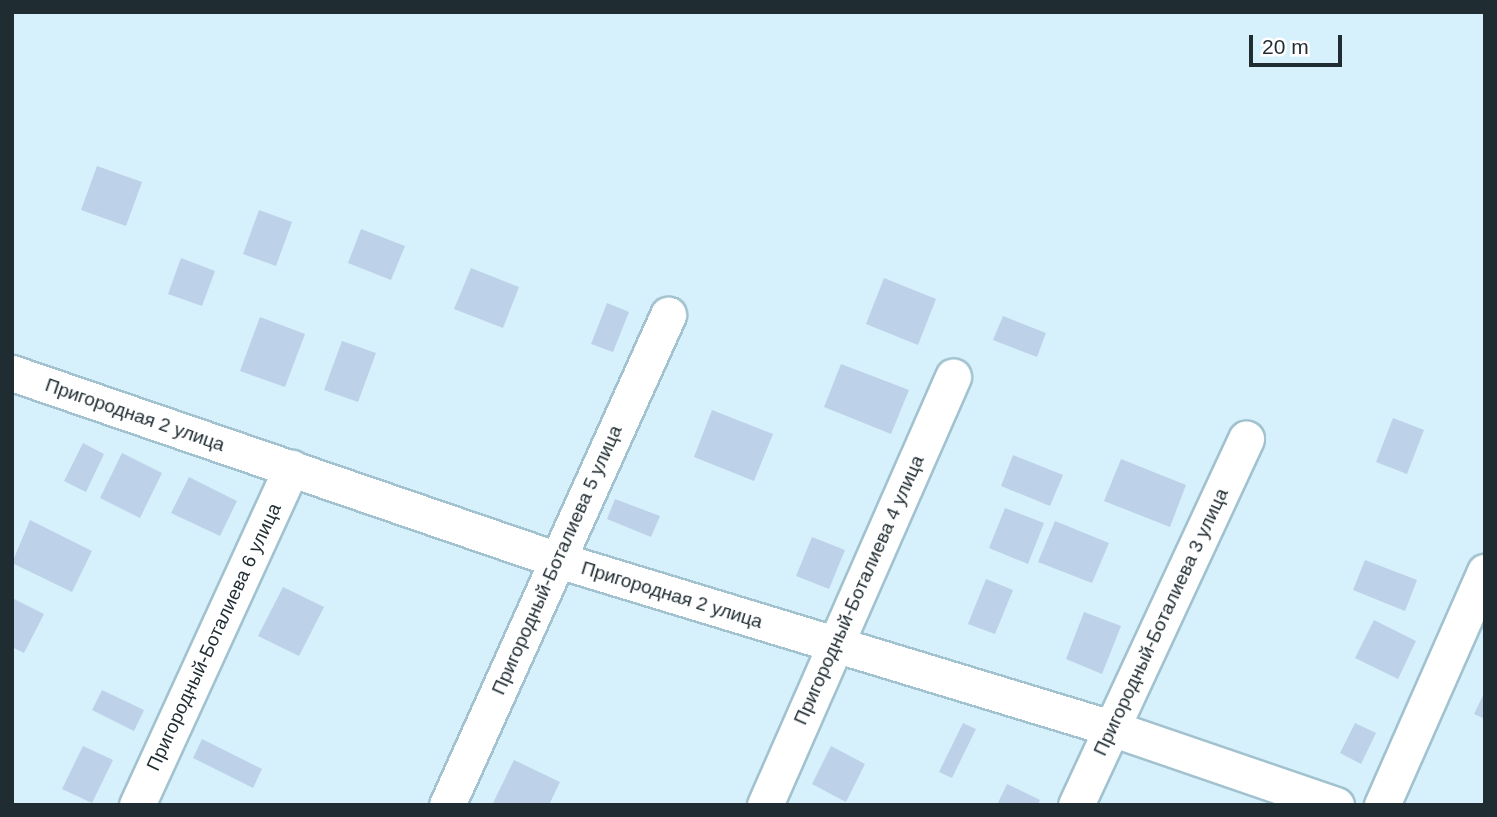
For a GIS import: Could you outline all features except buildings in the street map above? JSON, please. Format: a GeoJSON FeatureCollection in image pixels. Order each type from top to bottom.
{"type":"FeatureCollection","features":[{"type":"Feature","properties":{"kind":"street","name":"Пригородный-Боталиева 5 улица"},"geometry":{"type":"LineString","coordinates":[[447,805],[668,315]]}},
{"type":"Feature","properties":{"kind":"street","name":"Пригородная 2 улица"},"geometry":{"type":"LineString","coordinates":[[12,373],[558,560],[1111,728],[1336,805]]}},
{"type":"Feature","properties":{"kind":"street","name":"Пригородный-Боталиева 4 улица"},"geometry":{"type":"LineString","coordinates":[[765,805],[953,376]]}},
{"type":"Feature","properties":{"kind":"street","name":"Пригородный-Боталиева 3 улица"},"geometry":{"type":"LineString","coordinates":[[1076,805],[1245,439]]}},
{"type":"Feature","properties":{"kind":"street","name":"Пригородный-Боталиева 6 улица"},"geometry":{"type":"LineString","coordinates":[[137,805],[291,468]]}},
{"type":"Feature","properties":{"kind":"street"},"geometry":{"type":"LineString","coordinates":[[1382,805],[1485,572]]}}]}
